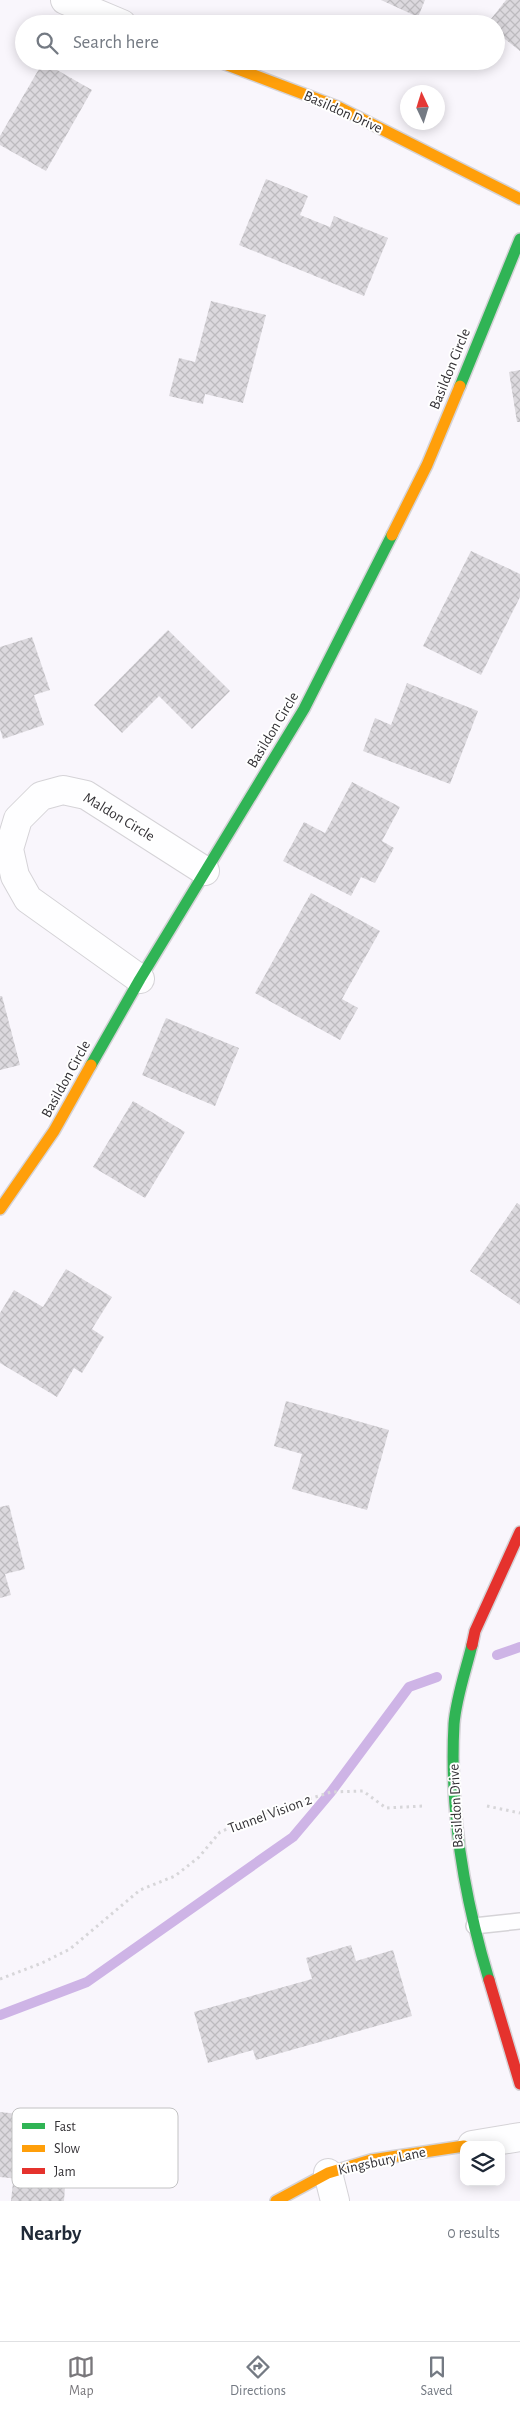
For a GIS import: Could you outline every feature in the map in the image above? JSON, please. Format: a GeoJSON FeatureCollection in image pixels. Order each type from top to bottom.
{"type":"FeatureCollection","features":[{"type":"Feature","properties":{"kind":"street"},"geometry":{"type":"LineString","coordinates":[[65,0],[101,15]]}},
{"type":"Feature","properties":{"kind":"street","name":"Basildon Drive"},"geometry":{"type":"LineString","coordinates":[[240,70],[338,107],[520,198]]}},
{"type":"Feature","properties":{"kind":"street","name":"Basildon Circle"},"geometry":{"type":"LineString","coordinates":[[0,1209],[54,1131],[140,979],[304,709],[427,465],[520,239]]}},
{"type":"Feature","properties":{"kind":"street","name":"Maldon Circle"},"geometry":{"type":"LineString","coordinates":[[140,979],[28,899],[15,876],[9,849],[18,819],[41,796],[64,790],[86,794],[205,870]]}},
{"type":"Feature","properties":{"kind":"street","name":"Basildon Drive"},"geometry":{"type":"LineString","coordinates":[[520,1532],[475,1631],[454,1722],[454,1805],[459,1857],[474,1926],[520,2084]]}},
{"type":"Feature","properties":{"kind":"street"},"geometry":{"type":"LineString","coordinates":[[496,2141],[520,2137]]}},
{"type":"Feature","properties":{"kind":"street","name":"Kingsbury Lane"},"geometry":{"type":"LineString","coordinates":[[276,2201],[328,2173],[371,2160],[460,2147]]}},
{"type":"Feature","properties":{"kind":"street"},"geometry":{"type":"LineString","coordinates":[[328,2173],[335,2201]]}},
{"type":"Feature","properties":{"kind":"lane"},"geometry":{"type":"LineString","coordinates":[[474,1926],[520,1922]]}},
{"type":"Feature","properties":{"kind":"path","name":"Tunnel Vision 2"},"geometry":{"type":"LineString","coordinates":[[0,1979],[42,1963],[70,1949],[140,1890],[175,1876],[199,1857],[220,1832],[266,1813],[331,1792],[363,1791],[386,1808],[433,1805]]}},
{"type":"Feature","properties":{"kind":"path"},"geometry":{"type":"LineString","coordinates":[[482,1806],[520,1812]]}},
{"type":"Feature","properties":{"kind":"building"},"geometry":{"type":"Polygon","coordinates":[[[381,0],[425,0],[419,15],[414,15],[381,0]]]}},
{"type":"Feature","properties":{"kind":"building"},"geometry":{"type":"Polygon","coordinates":[[[506,0],[520,0],[520,51],[505,39],[505,15],[494,15],[506,0]]]}},
{"type":"Feature","properties":{"kind":"building"},"geometry":{"type":"Polygon","coordinates":[[[38,70],[57,70],[92,90],[46,171],[0,145],[0,136],[38,70]]]}},
{"type":"Feature","properties":{"kind":"building"},"geometry":{"type":"Polygon","coordinates":[[[266,179],[308,196],[300,215],[330,227],[334,216],[388,238],[364,296],[239,245],[266,179]]]}},
{"type":"Feature","properties":{"kind":"building"},"geometry":{"type":"Polygon","coordinates":[[[211,301],[266,315],[243,403],[205,394],[203,404],[169,396],[179,358],[195,362],[211,301]]]}},
{"type":"Feature","properties":{"kind":"building"},"geometry":{"type":"Polygon","coordinates":[[[520,370],[520,422],[517,422],[509,372],[520,370]]]}},
{"type":"Feature","properties":{"kind":"building"},"geometry":{"type":"Polygon","coordinates":[[[471,551],[520,574],[520,597],[481,675],[423,646],[471,551]]]}},
{"type":"Feature","properties":{"kind":"building"},"geometry":{"type":"Polygon","coordinates":[[[168,630],[230,691],[192,729],[159,696],[122,733],[94,705],[168,630]]]}},
{"type":"Feature","properties":{"kind":"building"},"geometry":{"type":"Polygon","coordinates":[[[32,637],[50,690],[34,695],[44,725],[3,739],[0,729],[0,647],[32,637]]]}},
{"type":"Feature","properties":{"kind":"building"},"geometry":{"type":"Polygon","coordinates":[[[407,683],[478,711],[450,784],[363,751],[375,718],[391,725],[407,683]]]}},
{"type":"Feature","properties":{"kind":"building"},"geometry":{"type":"Polygon","coordinates":[[[352,782],[400,807],[382,841],[394,848],[375,883],[361,877],[351,896],[283,861],[304,822],[325,833],[352,782]]]}},
{"type":"Feature","properties":{"kind":"building"},"geometry":{"type":"Polygon","coordinates":[[[311,893],[380,931],[342,999],[358,1008],[340,1040],[255,993],[311,893]]]}},
{"type":"Feature","properties":{"kind":"building"},"geometry":{"type":"Polygon","coordinates":[[[0,996],[2,996],[20,1065],[0,1070],[0,996]]]}},
{"type":"Feature","properties":{"kind":"building"},"geometry":{"type":"Polygon","coordinates":[[[166,1018],[239,1048],[215,1106],[142,1075],[166,1018]]]}},
{"type":"Feature","properties":{"kind":"building"},"geometry":{"type":"Polygon","coordinates":[[[133,1101],[185,1132],[145,1198],[93,1167],[133,1101]]]}},
{"type":"Feature","properties":{"kind":"building"},"geometry":{"type":"Polygon","coordinates":[[[517,1203],[520,1205],[520,1305],[470,1271],[517,1203]]]}},
{"type":"Feature","properties":{"kind":"building"},"geometry":{"type":"Polygon","coordinates":[[[66,1269],[112,1297],[92,1329],[104,1337],[82,1373],[74,1368],[57,1397],[0,1363],[0,1313],[14,1290],[43,1307],[66,1269]]]}},
{"type":"Feature","properties":{"kind":"building"},"geometry":{"type":"Polygon","coordinates":[[[286,1401],[389,1430],[367,1510],[292,1489],[302,1454],[274,1446],[286,1401]]]}},
{"type":"Feature","properties":{"kind":"building"},"geometry":{"type":"Polygon","coordinates":[[[9,1505],[25,1569],[5,1574],[11,1595],[0,1598],[0,1507],[9,1505]]]}},
{"type":"Feature","properties":{"kind":"building"},"geometry":{"type":"Polygon","coordinates":[[[351,1945],[356,1961],[393,1950],[412,2016],[256,2060],[253,2050],[208,2063],[194,2012],[312,1979],[306,1958],[351,1945]]]}},
{"type":"Feature","properties":{"kind":"building"},"geometry":{"type":"Polygon","coordinates":[[[0,2112],[12,2113],[12,2178],[0,2177],[0,2112]]]}},
{"type":"Feature","properties":{"kind":"building"},"geometry":{"type":"Polygon","coordinates":[[[12,2188],[65,2188],[64,2201],[11,2201],[12,2188]]]}},
{"type":"Feature","properties":{"kind":"waterway"},"geometry":{"type":"LineString","coordinates":[[497,1655],[520,1647]]}},
{"type":"Feature","properties":{"kind":"waterway"},"geometry":{"type":"LineString","coordinates":[[0,2015],[87,1982],[293,1837],[331,1792],[409,1687],[437,1677]]}},
{"type":"Feature","properties":{"kind":"traffic: fast"},"geometry":{"type":"LineString","coordinates":[[460,386],[520,239]]}},
{"type":"Feature","properties":{"kind":"traffic: fast"},"geometry":{"type":"LineString","coordinates":[[91,1065],[140,979],[304,709],[392,535]]}},
{"type":"Feature","properties":{"kind":"traffic: fast"},"geometry":{"type":"LineString","coordinates":[[472,1645],[455,1714],[454,1789],[460,1854],[472,1917],[489,1980]]}},
{"type":"Feature","properties":{"kind":"traffic: slow"},"geometry":{"type":"LineString","coordinates":[[241,70],[338,107],[520,199]]}},
{"type":"Feature","properties":{"kind":"traffic: slow"},"geometry":{"type":"LineString","coordinates":[[392,535],[427,465],[460,386]]}},
{"type":"Feature","properties":{"kind":"traffic: slow"},"geometry":{"type":"LineString","coordinates":[[0,1209],[54,1131],[91,1065]]}},
{"type":"Feature","properties":{"kind":"traffic: slow"},"geometry":{"type":"LineString","coordinates":[[276,2201],[328,2173],[371,2160],[460,2147]]}},
{"type":"Feature","properties":{"kind":"traffic: jam"},"geometry":{"type":"LineString","coordinates":[[472,1645],[475,1631],[520,1532]]}},
{"type":"Feature","properties":{"kind":"traffic: jam"},"geometry":{"type":"LineString","coordinates":[[489,1980],[520,2084]]}}]}
